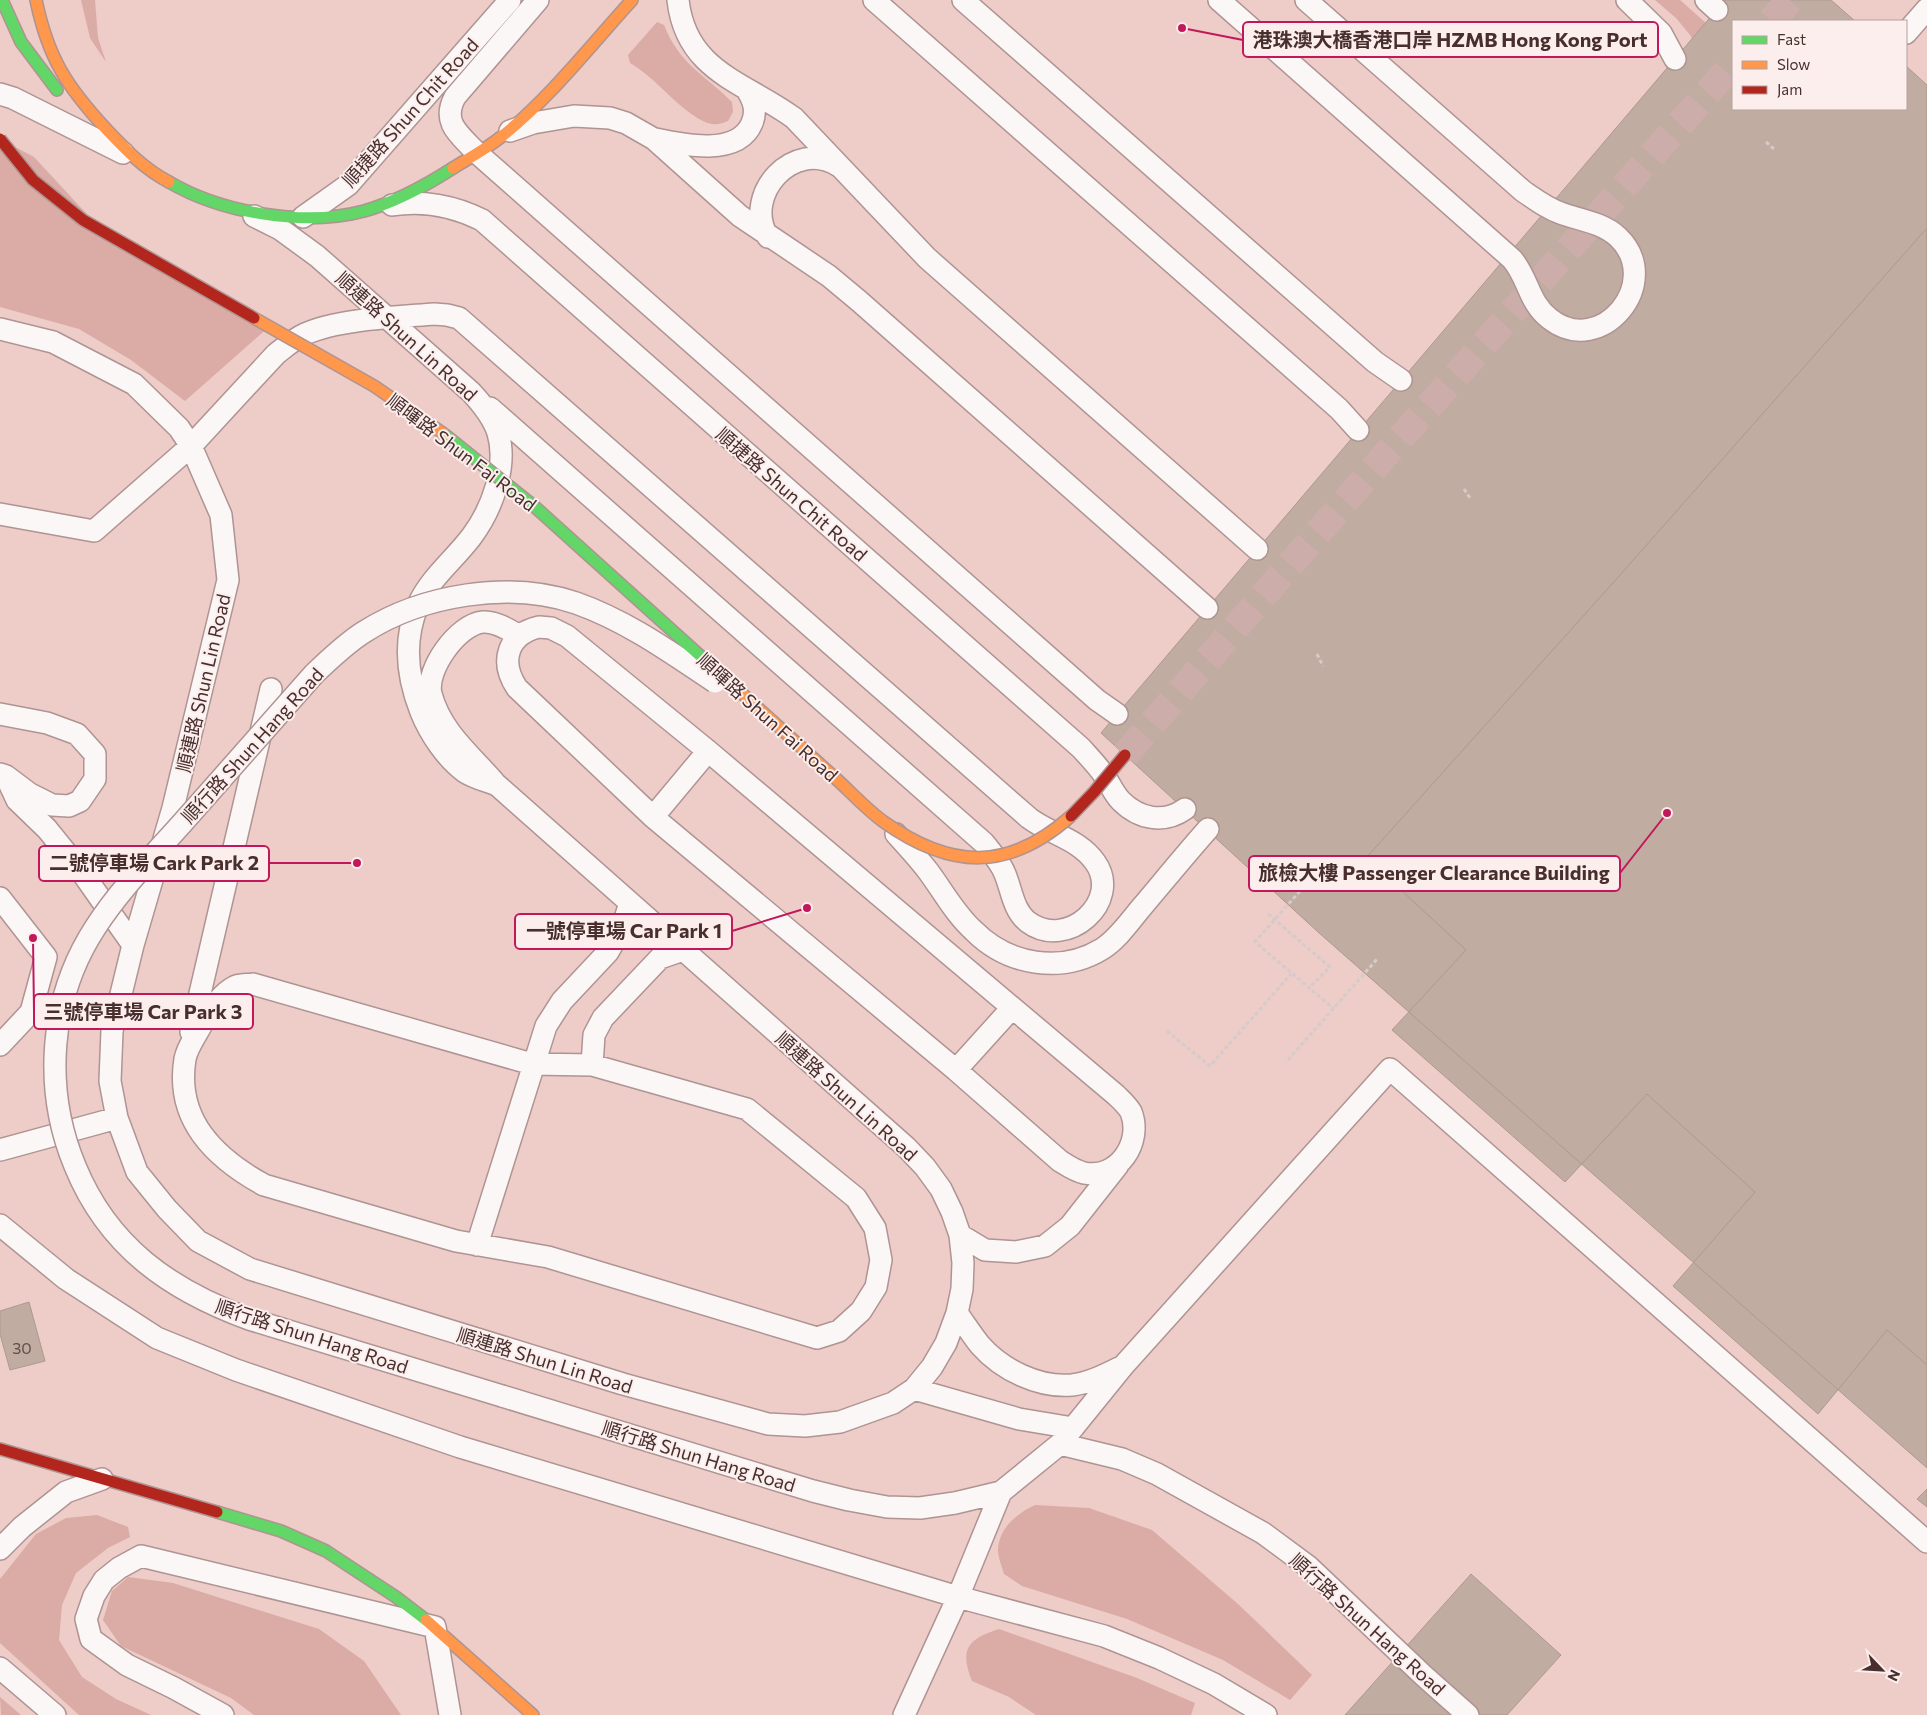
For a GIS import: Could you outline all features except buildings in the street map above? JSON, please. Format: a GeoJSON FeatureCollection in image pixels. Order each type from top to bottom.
{"type":"FeatureCollection","features":[{"type":"Feature","properties":{"kind":"main road"},"geometry":{"type":"LineString","coordinates":[[2,0],[21,42],[56,89],[132,158],[160,178],[191,194],[219,204],[260,213],[303,217],[348,214],[376,208],[431,182],[477,153],[502,136],[578,61],[632,0]]}},
{"type":"Feature","properties":{"kind":"main road"},"geometry":{"type":"LineString","coordinates":[[36,0],[43,31],[53,56],[70,87],[132,158]]}},
{"type":"Feature","properties":{"kind":"main road","name":"順暉路 Shun Fai Road"},"geometry":{"type":"LineString","coordinates":[[0,140],[33,180],[83,220],[374,386],[430,423],[536,507],[884,822],[914,840],[966,858],[989,858],[1019,851],[1043,839],[1070,817],[1095,792],[1126,755]]}},
{"type":"Feature","properties":{"kind":"main road"},"geometry":{"type":"LineString","coordinates":[[0,1449],[281,1531],[326,1551],[396,1597],[435,1627],[533,1715]]}},
{"type":"Feature","properties":{"kind":"lane","name":"順捷路 Shun Chit Road"},"geometry":{"type":"LineString","coordinates":[[303,217],[348,185],[510,0]]}},
{"type":"Feature","properties":{"kind":"lane","name":"順捷路 Shun Chit Road"},"geometry":{"type":"LineString","coordinates":[[538,0],[455,97],[449,116],[452,127],[477,153],[1097,700],[1116,714]]}},
{"type":"Feature","properties":{"kind":"lane"},"geometry":{"type":"LineString","coordinates":[[678,0],[682,22],[694,47],[715,69],[746,90],[780,107],[794,118],[844,168],[926,258],[1257,549]]}},
{"type":"Feature","properties":{"kind":"lane"},"geometry":{"type":"LineString","coordinates":[[874,0],[1339,409],[1358,430]]}},
{"type":"Feature","properties":{"kind":"lane"},"geometry":{"type":"LineString","coordinates":[[963,0],[1375,362],[1401,380]]}},
{"type":"Feature","properties":{"kind":"lane"},"geometry":{"type":"LineString","coordinates":[[1219,0],[1512,259],[1521,271],[1534,303],[1552,321],[1568,328],[1593,328],[1606,323],[1618,315],[1632,290],[1634,277],[1633,263],[1627,248],[1618,236],[1593,223],[1550,208],[1523,191],[1306,0]]}},
{"type":"Feature","properties":{"kind":"lane"},"geometry":{"type":"LineString","coordinates":[[1627,0],[1662,33],[1675,58]]}},
{"type":"Feature","properties":{"kind":"lane"},"geometry":{"type":"LineString","coordinates":[[1907,32],[1927,9]]}},
{"type":"Feature","properties":{"kind":"lane"},"geometry":{"type":"LineString","coordinates":[[654,139],[703,146],[731,143],[741,138],[748,130],[755,112],[754,105],[746,90]]}},
{"type":"Feature","properties":{"kind":"lane"},"geometry":{"type":"LineString","coordinates":[[0,94],[13,98],[132,158]]}},
{"type":"Feature","properties":{"kind":"lane"},"geometry":{"type":"LineString","coordinates":[[502,136],[533,123],[574,116],[590,116],[610,118],[626,123],[654,139],[740,216],[768,237],[828,276],[859,301],[1207,608]]}},
{"type":"Feature","properties":{"kind":"lane"},"geometry":{"type":"LineString","coordinates":[[768,237],[763,229],[761,206],[766,192],[783,169],[793,162],[806,157],[819,157],[832,161],[844,168]]}},
{"type":"Feature","properties":{"kind":"lane","name":"順連路 Shun Lin Road"},"geometry":{"type":"LineString","coordinates":[[0,329],[53,342],[134,384],[179,428],[191,446],[221,515],[228,580],[173,808],[133,945],[112,1031],[110,1081],[117,1118],[138,1172],[167,1209],[198,1241],[250,1269],[623,1384],[768,1424],[805,1426],[840,1422],[893,1404],[914,1389],[936,1359],[946,1343],[957,1313],[962,1289],[963,1263],[960,1235],[941,1189],[925,1167],[906,1147],[497,785],[466,773],[426,725],[416,700],[409,673],[408,644],[412,622],[419,604],[432,584],[473,536],[485,515],[499,474],[501,458],[498,432],[492,418],[471,392],[317,256],[280,229],[246,212],[219,204]]}},
{"type":"Feature","properties":{"kind":"lane","name":"順捷路 Shun Chit Road"},"geometry":{"type":"LineString","coordinates":[[376,208],[397,204],[445,206],[468,213],[482,220],[1081,748],[1099,769],[1120,800],[1128,807],[1146,817],[1158,818],[1177,815],[1185,809]]}},
{"type":"Feature","properties":{"kind":"lane"},"geometry":{"type":"LineString","coordinates":[[0,514],[94,531],[191,446],[276,354],[291,342],[320,328],[388,318],[434,314],[459,318],[1029,818],[1048,831],[1071,841],[1087,852],[1096,863],[1101,875],[1102,887],[1099,900],[1084,921],[1075,927],[1051,931],[1038,928],[1027,921],[1018,910],[999,863],[984,843],[471,392]]}},
{"type":"Feature","properties":{"kind":"lane","name":"順行路 Shun Hang Road"},"geometry":{"type":"LineString","coordinates":[[777,724],[641,633],[575,602],[547,596],[516,593],[453,597],[425,604],[390,618],[364,632],[339,651],[314,674],[113,902],[94,929],[79,958],[67,987],[59,1019],[54,1051],[54,1081],[57,1108],[67,1147],[78,1175],[107,1225],[145,1264],[168,1281],[219,1308],[249,1319],[502,1396],[850,1500],[887,1507],[920,1508],[955,1503],[1001,1492],[1066,1436],[1157,1474],[1263,1532],[1310,1567],[1424,1676],[1468,1715]]}},
{"type":"Feature","properties":{"kind":"lane"},"geometry":{"type":"LineString","coordinates":[[497,785],[448,730],[438,713],[430,691],[434,669],[445,650],[461,631],[483,622],[507,628],[519,636]]}},
{"type":"Feature","properties":{"kind":"lane"},"geometry":{"type":"LineString","coordinates":[[960,1235],[985,1250],[1016,1252],[1044,1246],[1070,1226],[1120,1163],[1131,1147],[1134,1134],[1133,1121],[1125,1104],[708,751],[559,631],[539,627],[528,630],[519,636],[511,644],[507,663],[516,688],[653,817],[956,1070],[1060,1161],[1072,1169],[1086,1173],[1108,1170],[1120,1163]]}},
{"type":"Feature","properties":{"kind":"lane"},"geometry":{"type":"LineString","coordinates":[[185,1057],[204,1020],[219,1000],[234,986],[253,984],[532,1064],[592,1065],[747,1109],[856,1198],[876,1228],[881,1260],[876,1288],[861,1310],[839,1331],[817,1338],[548,1258],[456,1241],[264,1185],[240,1172],[218,1154],[202,1134],[190,1112],[184,1086],[185,1057],[271,689]]}},
{"type":"Feature","properties":{"kind":"lane"},"geometry":{"type":"LineString","coordinates":[[0,714],[47,722],[77,734],[95,754],[95,779],[80,801],[69,806],[52,805],[30,794],[3,775]]}},
{"type":"Feature","properties":{"kind":"lane"},"geometry":{"type":"LineString","coordinates":[[653,817],[708,751]]}},
{"type":"Feature","properties":{"kind":"lane"},"geometry":{"type":"LineString","coordinates":[[3,775],[16,800],[47,829],[81,871],[133,945]]}},
{"type":"Feature","properties":{"kind":"lane","name":"順暉路 Shun Fai Road"},"geometry":{"type":"LineString","coordinates":[[884,822],[910,849],[958,914],[974,932],[992,946],[1008,955],[1026,961],[1046,964],[1066,963],[1084,958],[1104,948],[1122,930],[1208,830]]}},
{"type":"Feature","properties":{"kind":"lane"},"geometry":{"type":"LineString","coordinates":[[0,898],[46,957],[31,1012],[0,1045]]}},
{"type":"Feature","properties":{"kind":"lane"},"geometry":{"type":"LineString","coordinates":[[476,1245],[532,1064],[546,1026],[562,1001],[608,952],[622,928],[630,903]]}},
{"type":"Feature","properties":{"kind":"lane"},"geometry":{"type":"LineString","coordinates":[[592,1065],[594,1035],[603,1018],[660,958],[683,950]]}},
{"type":"Feature","properties":{"kind":"lane"},"geometry":{"type":"LineString","coordinates":[[956,1070],[1012,1008]]}},
{"type":"Feature","properties":{"kind":"lane"},"geometry":{"type":"LineString","coordinates":[[914,1389],[1018,1419],[1066,1436],[1124,1365],[1390,1069],[1927,1542]]}},
{"type":"Feature","properties":{"kind":"lane"},"geometry":{"type":"LineString","coordinates":[[0,1150],[117,1118]]}},
{"type":"Feature","properties":{"kind":"lane"},"geometry":{"type":"LineString","coordinates":[[0,1225],[66,1279],[157,1338],[236,1370],[460,1447],[958,1597],[1104,1636],[1159,1658],[1206,1680],[1266,1715]]}},
{"type":"Feature","properties":{"kind":"lane"},"geometry":{"type":"LineString","coordinates":[[957,1313],[980,1344],[996,1360],[1016,1372],[1036,1380],[1053,1385],[1073,1385],[1098,1378],[1124,1365]]}},
{"type":"Feature","properties":{"kind":"lane"},"geometry":{"type":"LineString","coordinates":[[0,1549],[22,1527],[66,1492],[102,1479]]}},
{"type":"Feature","properties":{"kind":"lane"},"geometry":{"type":"LineString","coordinates":[[904,1715],[958,1597],[1001,1492]]}},
{"type":"Feature","properties":{"kind":"lane"},"geometry":{"type":"LineString","coordinates":[[223,1715],[127,1665],[91,1639],[86,1619],[94,1596],[104,1580],[119,1568],[141,1556],[435,1627],[450,1715]]}},
{"type":"Feature","properties":{"kind":"lane"},"geometry":{"type":"LineString","coordinates":[[0,1668],[55,1715]]}},
{"type":"Feature","properties":{"kind":"path"},"geometry":{"type":"LineString","coordinates":[[1766,142],[1774,149]]}},
{"type":"Feature","properties":{"kind":"path"},"geometry":{"type":"LineString","coordinates":[[1464,489],[1470,498]]}},
{"type":"Feature","properties":{"kind":"path"},"geometry":{"type":"LineString","coordinates":[[1317,654],[1323,666]]}},
{"type":"Feature","properties":{"kind":"path"},"geometry":{"type":"LineString","coordinates":[[1300,891],[1255,942],[1308,989],[1334,1009]]}},
{"type":"Feature","properties":{"kind":"path"},"geometry":{"type":"LineString","coordinates":[[1268,914],[1330,967],[1308,989]]}},
{"type":"Feature","properties":{"kind":"path"},"geometry":{"type":"LineString","coordinates":[[1288,1060],[1378,958]]}},
{"type":"Feature","properties":{"kind":"path"},"geometry":{"type":"LineString","coordinates":[[1167,1031],[1210,1066],[1291,974]]}},
{"type":"Feature","properties":{"kind":"shaded area"},"geometry":{"type":"Polygon","coordinates":[[[81,0],[95,0],[98,38],[106,62],[90,38],[81,0]]]}},
{"type":"Feature","properties":{"kind":"shaded area"},"geometry":{"type":"Polygon","coordinates":[[[1655,0],[1680,0],[1732,46],[1732,110],[1690,35],[1676,18],[1655,0]]]}},
{"type":"Feature","properties":{"kind":"shaded area"},"geometry":{"type":"Polygon","coordinates":[[[657,22],[664,25],[670,39],[685,60],[732,102],[733,112],[728,121],[712,124],[702,121],[681,106],[640,69],[630,63],[628,55],[657,22]]]}},
{"type":"Feature","properties":{"kind":"shaded area"},"geometry":{"type":"Polygon","coordinates":[[[1732,110],[1762,110],[1759,116],[1744,131],[1732,110]]]}},
{"type":"Feature","properties":{"kind":"shaded area"},"geometry":{"type":"Polygon","coordinates":[[[0,139],[34,157],[96,224],[270,326],[185,401],[131,360],[79,329],[0,307],[0,139]]]}},
{"type":"Feature","properties":{"kind":"shaded area"},"geometry":{"type":"Polygon","coordinates":[[[1035,1505],[1089,1508],[1152,1530],[1238,1604],[1312,1675],[1290,1700],[1223,1660],[1127,1619],[1022,1586],[1004,1574],[998,1553],[999,1542],[1005,1528],[1015,1517],[1035,1505]]]}},
{"type":"Feature","properties":{"kind":"shaded area"},"geometry":{"type":"Polygon","coordinates":[[[97,1515],[128,1527],[130,1537],[108,1548],[76,1573],[62,1605],[59,1640],[82,1677],[116,1699],[151,1715],[79,1715],[0,1643],[0,1579],[36,1534],[66,1518],[97,1515]]]}},
{"type":"Feature","properties":{"kind":"shaded area"},"geometry":{"type":"Polygon","coordinates":[[[128,1577],[173,1583],[319,1629],[364,1661],[401,1715],[254,1715],[231,1698],[121,1646],[103,1620],[112,1591],[128,1577]]]}},
{"type":"Feature","properties":{"kind":"shaded area"},"geometry":{"type":"Polygon","coordinates":[[[999,1629],[1137,1678],[1195,1703],[1191,1715],[1036,1715],[1009,1697],[972,1681],[966,1661],[969,1647],[973,1641],[999,1629]]]}},
{"type":"Feature","properties":{"kind":"shaded area"},"geometry":{"type":"Polygon","coordinates":[[[0,1697],[21,1715],[1,1715],[0,1697]]]}},
{"type":"Feature","properties":{"kind":"tunnel"},"geometry":{"type":"LineString","coordinates":[[1772,20],[1790,0]]}},
{"type":"Feature","properties":{"kind":"tunnel"},"geometry":{"type":"LineString","coordinates":[[1125,755],[1382,459],[1732,65]]}},
{"type":"Feature","properties":{"kind":"traffic: fast"},"geometry":{"type":"LineString","coordinates":[[2,0],[21,42],[57,90]]}},
{"type":"Feature","properties":{"kind":"traffic: fast"},"geometry":{"type":"LineString","coordinates":[[169,182],[190,193],[238,209],[264,214],[316,218],[341,216],[387,203],[410,193],[453,168]]}},
{"type":"Feature","properties":{"kind":"traffic: fast"},"geometry":{"type":"LineString","coordinates":[[444,434],[535,507],[737,689]]}},
{"type":"Feature","properties":{"kind":"traffic: fast"},"geometry":{"type":"LineString","coordinates":[[217,1512],[281,1531],[326,1551],[396,1597],[426,1620]]}},
{"type":"Feature","properties":{"kind":"traffic: slow"},"geometry":{"type":"LineString","coordinates":[[36,0],[53,55],[70,85],[93,114],[128,152],[151,171],[169,182]]}},
{"type":"Feature","properties":{"kind":"traffic: slow"},"geometry":{"type":"LineString","coordinates":[[453,168],[495,141],[519,122],[569,71],[632,0]]}},
{"type":"Feature","properties":{"kind":"traffic: slow"},"geometry":{"type":"LineString","coordinates":[[254,318],[374,386],[444,434]]}},
{"type":"Feature","properties":{"kind":"traffic: slow"},"geometry":{"type":"LineString","coordinates":[[737,689],[877,817],[909,838],[933,849],[957,856],[980,858],[1003,855],[1025,847],[1048,834],[1071,816]]}},
{"type":"Feature","properties":{"kind":"traffic: slow"},"geometry":{"type":"LineString","coordinates":[[426,1620],[533,1715]]}},
{"type":"Feature","properties":{"kind":"traffic: jam"},"geometry":{"type":"LineString","coordinates":[[0,139],[33,180],[83,220],[254,318]]}},
{"type":"Feature","properties":{"kind":"traffic: jam"},"geometry":{"type":"LineString","coordinates":[[1071,816],[1125,755]]}},
{"type":"Feature","properties":{"kind":"traffic: jam"},"geometry":{"type":"LineString","coordinates":[[0,1449],[217,1512]]}},
{"type":"Feature","properties":{"kind":"place","name":"港珠澳大橋香港口岸 HZMB Hong Kong Port"},"geometry":{"type":"Point","coordinates":[1182,28]}},
{"type":"Feature","properties":{"kind":"place","name":"旅檢大樓 Passenger Clearance Building"},"geometry":{"type":"Point","coordinates":[1667,813]}},
{"type":"Feature","properties":{"kind":"place","name":"二號停車場 Cark Park 2"},"geometry":{"type":"Point","coordinates":[357,863]}},
{"type":"Feature","properties":{"kind":"place","name":"一號停車場 Car Park 1"},"geometry":{"type":"Point","coordinates":[807,908]}},
{"type":"Feature","properties":{"kind":"place","name":"三號停車場 Car Park 3"},"geometry":{"type":"Point","coordinates":[33,938]}}]}
